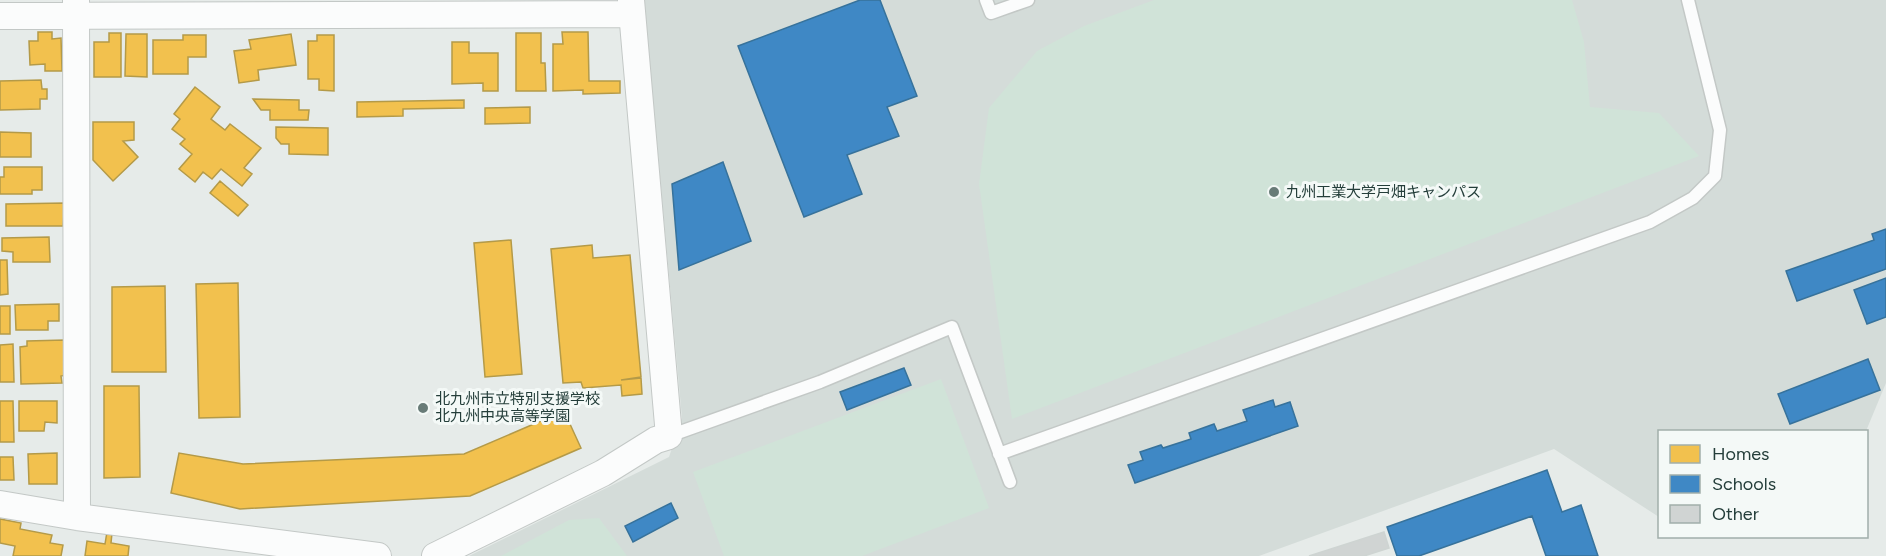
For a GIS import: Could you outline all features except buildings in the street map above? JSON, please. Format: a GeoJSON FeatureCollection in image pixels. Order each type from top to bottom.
{"type":"FeatureCollection","features":[{"type":"Feature","properties":{"kind":"street"},"geometry":{"type":"LineString","coordinates":[[0,16],[76,8],[631,7],[669,436],[656,440],[603,473],[435,556]]}},
{"type":"Feature","properties":{"kind":"street"},"geometry":{"type":"LineString","coordinates":[[76,8],[77,517]]}},
{"type":"Feature","properties":{"kind":"street"},"geometry":{"type":"LineString","coordinates":[[0,504],[77,517],[378,556]]}},
{"type":"Feature","properties":{"kind":"lane"},"geometry":{"type":"LineString","coordinates":[[986,0],[991,13],[1028,0]]}},
{"type":"Feature","properties":{"kind":"lane"},"geometry":{"type":"LineString","coordinates":[[999,454],[1650,222],[1693,198],[1715,176],[1720,130],[1688,0]]}},
{"type":"Feature","properties":{"kind":"lane"},"geometry":{"type":"LineString","coordinates":[[669,436],[820,382],[952,327],[1010,482]]}},
{"type":"Feature","properties":{"kind":"shaded area","name":"九州工業大学戸畑キャンパス"},"geometry":{"type":"Polygon","coordinates":[[[644,0],[1886,0],[1886,383],[1866,430],[1658,430],[1658,516],[1554,449],[1259,556],[469,556],[669,457],[682,418],[644,0]]]}},
{"type":"Feature","properties":{"kind":"green space"},"geometry":{"type":"Polygon","coordinates":[[[1154,0],[1572,0],[1584,42],[1590,107],[1659,113],[1699,156],[1012,419],[979,184],[989,108],[1037,51],[1084,26],[1154,0]]]}},
{"type":"Feature","properties":{"kind":"green space"},"geometry":{"type":"Polygon","coordinates":[[[941,379],[989,508],[862,556],[724,556],[693,472],[941,379]]]}},
{"type":"Feature","properties":{"kind":"green space"},"geometry":{"type":"Polygon","coordinates":[[[599,518],[627,556],[501,556],[569,520],[599,518]]]}},
{"type":"Feature","properties":{"kind":"place","name":"九州工業大学戸畑キャンパス"},"geometry":{"type":"Point","coordinates":[1274,192]}},
{"type":"Feature","properties":{"kind":"place","name":"北九州市立特別支援学校 北九州中央高等学園"},"geometry":{"type":"Point","coordinates":[423,408]}}]}
